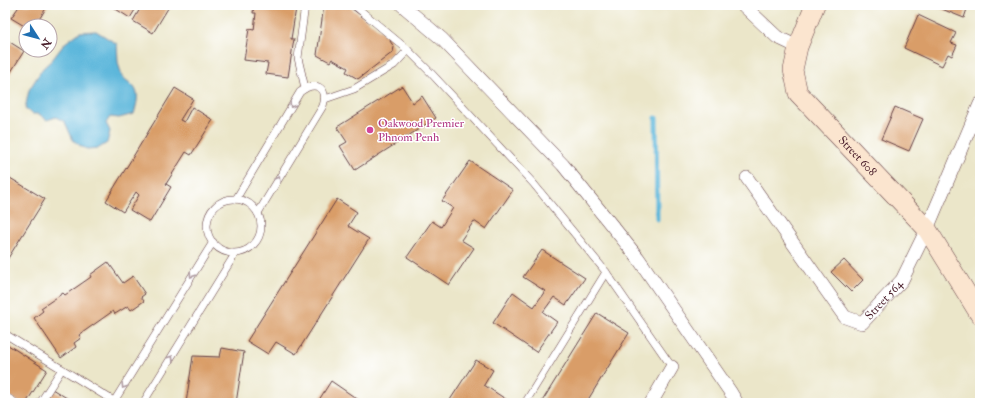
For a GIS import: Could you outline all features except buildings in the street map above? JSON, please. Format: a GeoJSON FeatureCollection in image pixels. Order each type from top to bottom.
{"type":"FeatureCollection","features":[{"type":"Feature","properties":{"kind":"street"},"geometry":{"type":"LineString","coordinates":[[402,5],[442,40],[563,165],[638,258],[727,386],[737,403]]}},
{"type":"Feature","properties":{"kind":"street"},"geometry":{"type":"LineString","coordinates":[[743,5],[777,37],[798,47]]}},
{"type":"Feature","properties":{"kind":"street","name":"Street 608"},"geometry":{"type":"LineString","coordinates":[[815,5],[798,47],[793,70],[798,93],[927,229],[980,315]]}},
{"type":"Feature","properties":{"kind":"street","name":"Street 564"},"geometry":{"type":"LineString","coordinates":[[747,178],[845,317],[862,323],[902,280],[927,229],[980,104]]}},
{"type":"Feature","properties":{"kind":"street"},"geometry":{"type":"LineString","coordinates":[[651,403],[672,367]]}},
{"type":"Feature","properties":{"kind":"lane"},"geometry":{"type":"LineString","coordinates":[[305,5],[298,58],[305,88]]}},
{"type":"Feature","properties":{"kind":"lane"},"geometry":{"type":"LineString","coordinates":[[354,5],[408,50],[533,183],[606,272],[672,367]]}},
{"type":"Feature","properties":{"kind":"lane"},"geometry":{"type":"LineString","coordinates":[[325,99],[354,89],[394,65],[408,50]]}},
{"type":"Feature","properties":{"kind":"lane"},"geometry":{"type":"LineString","coordinates":[[236,199],[300,92],[313,85],[319,87],[324,93],[325,99],[323,106],[258,213]]}},
{"type":"Feature","properties":{"kind":"lane"},"geometry":{"type":"LineString","coordinates":[[236,199],[246,201],[253,206],[258,213],[261,219],[261,228],[259,237],[254,245],[235,254],[226,252],[213,242],[208,229],[208,219],[212,211],[219,204],[226,200],[236,199]]}},
{"type":"Feature","properties":{"kind":"lane"},"geometry":{"type":"LineString","coordinates":[[5,334],[115,402],[213,242]]}},
{"type":"Feature","properties":{"kind":"lane"},"geometry":{"type":"LineString","coordinates":[[143,403],[235,254]]}},
{"type":"Feature","properties":{"kind":"lane"},"geometry":{"type":"LineString","coordinates":[[525,403],[606,272]]}},
{"type":"Feature","properties":{"kind":"lane"},"geometry":{"type":"LineString","coordinates":[[40,403],[62,369]]}},
{"type":"Feature","properties":{"kind":"lane"},"geometry":{"type":"LineString","coordinates":[[5,396],[16,403]]}},
{"type":"Feature","properties":{"kind":"water"},"geometry":{"type":"Polygon","coordinates":[[[96,31],[117,44],[118,62],[122,77],[135,88],[137,92],[137,101],[134,114],[119,118],[110,117],[106,123],[110,131],[107,143],[99,148],[87,149],[82,147],[73,140],[65,122],[56,117],[47,120],[39,114],[33,114],[25,109],[29,90],[43,68],[54,58],[58,58],[58,52],[65,43],[80,32],[96,31]]]}},
{"type":"Feature","properties":{"kind":"waterway"},"geometry":{"type":"LineString","coordinates":[[656,118],[657,219]]}},
{"type":"Feature","properties":{"kind":"place","name":"Oakwood Premier Phnom Penh"},"geometry":{"type":"Point","coordinates":[370,130]}}]}
